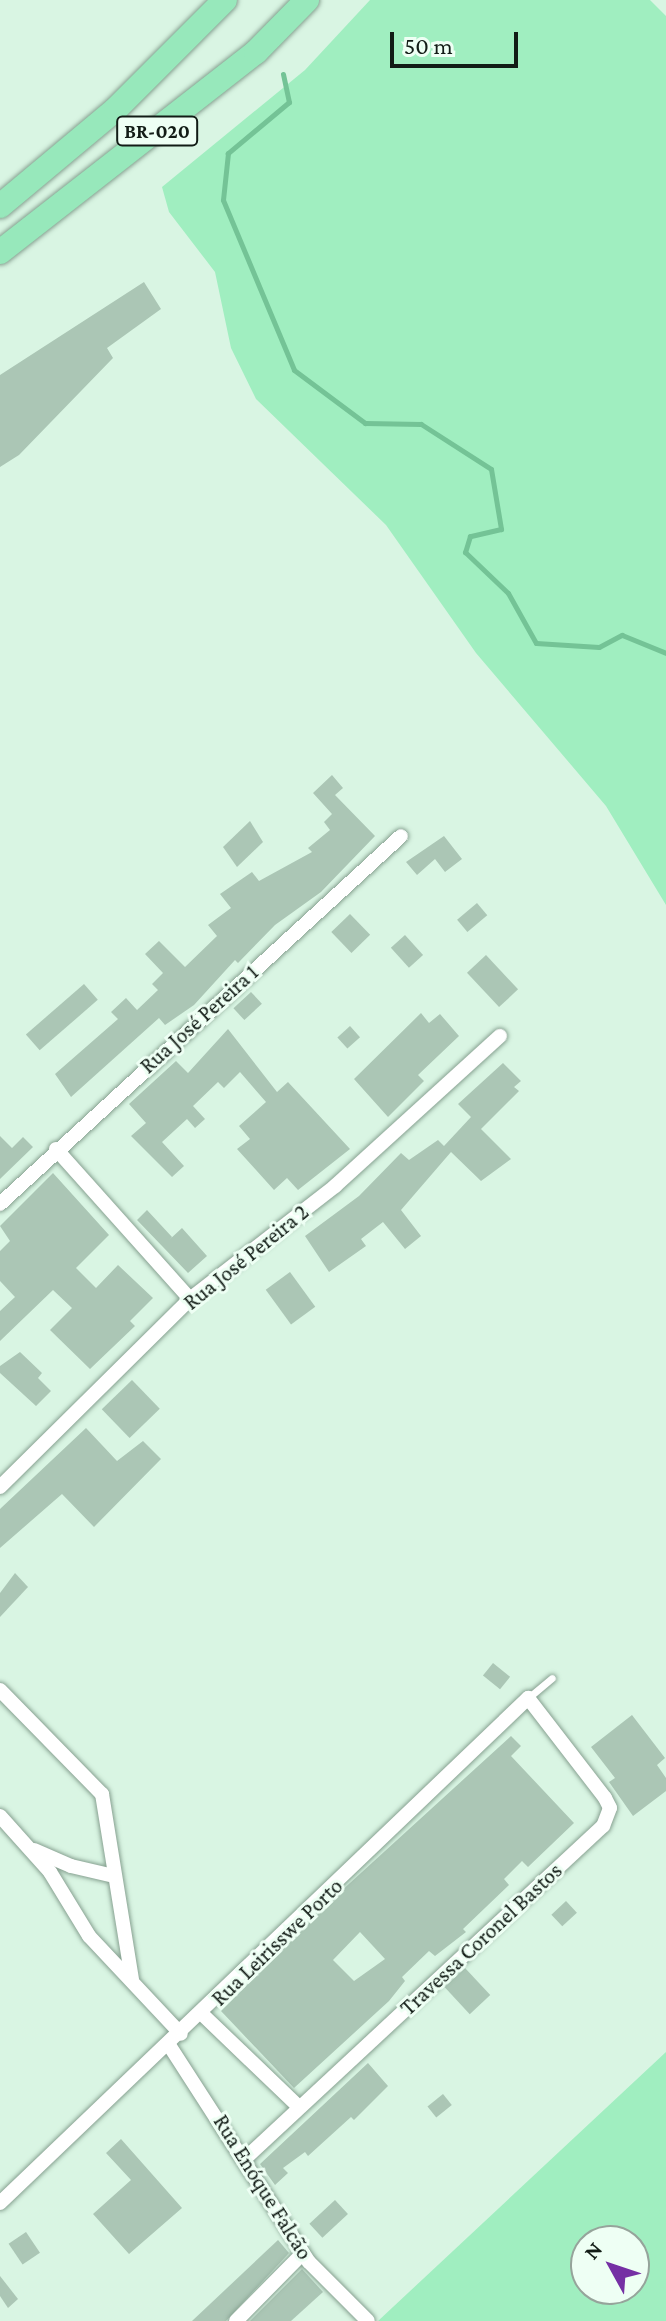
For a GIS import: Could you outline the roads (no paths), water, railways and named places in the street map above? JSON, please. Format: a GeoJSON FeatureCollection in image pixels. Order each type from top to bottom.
{"type":"FeatureCollection","features":[{"type":"Feature","properties":{"kind":"highway","name":"BR-020"},"geometry":{"type":"LineString","coordinates":[[0,206],[116,109],[225,0]]}},
{"type":"Feature","properties":{"kind":"highway","name":"BR-020"},"geometry":{"type":"LineString","coordinates":[[0,252],[256,52],[307,0]]}},
{"type":"Feature","properties":{"kind":"street","name":"Rua José Pereira 1"},"geometry":{"type":"LineString","coordinates":[[0,1204],[56,1149],[401,836]]}},
{"type":"Feature","properties":{"kind":"street","name":"Rua José Pereira 2"},"geometry":{"type":"LineString","coordinates":[[0,1487],[190,1299],[335,1186],[500,1036]]}},
{"type":"Feature","properties":{"kind":"street"},"geometry":{"type":"LineString","coordinates":[[56,1149],[190,1299]]}},
{"type":"Feature","properties":{"kind":"street"},"geometry":{"type":"LineString","coordinates":[[0,1690],[94,1781],[108,1814],[114,1876],[132,1980]]}},
{"type":"Feature","properties":{"kind":"street","name":"Rua Leirisswe Porto"},"geometry":{"type":"LineString","coordinates":[[0,2203],[202,2014],[528,1698]]}},
{"type":"Feature","properties":{"kind":"street","name":"Travessa Coronel Bastos"},"geometry":{"type":"LineString","coordinates":[[245,2159],[608,1816],[605,1798],[528,1698]]}},
{"type":"Feature","properties":{"kind":"street","name":"Rua Enóque Falcão"},"geometry":{"type":"LineString","coordinates":[[0,1816],[58,1884],[89,1936],[132,1980],[175,2039],[303,2253],[368,2321]]}},
{"type":"Feature","properties":{"kind":"street"},"geometry":{"type":"LineString","coordinates":[[27,1846],[71,1866],[114,1876]]}},
{"type":"Feature","properties":{"kind":"street"},"geometry":{"type":"LineString","coordinates":[[202,2014],[299,2107]]}},
{"type":"Feature","properties":{"kind":"street"},"geometry":{"type":"LineString","coordinates":[[236,2321],[303,2253]]}},
{"type":"Feature","properties":{"kind":"lane","name":"Rua Leirisswe Porto"},"geometry":{"type":"LineString","coordinates":[[528,1698],[552,1678]]}},
{"type":"Feature","properties":{"kind":"waterway"},"geometry":{"type":"LineString","coordinates":[[283,74],[289,102],[228,153],[223,200],[294,370],[365,423],[421,424],[491,469],[501,529],[470,536],[465,552],[508,593],[536,643],[599,647],[622,635],[666,653]]}}]}
